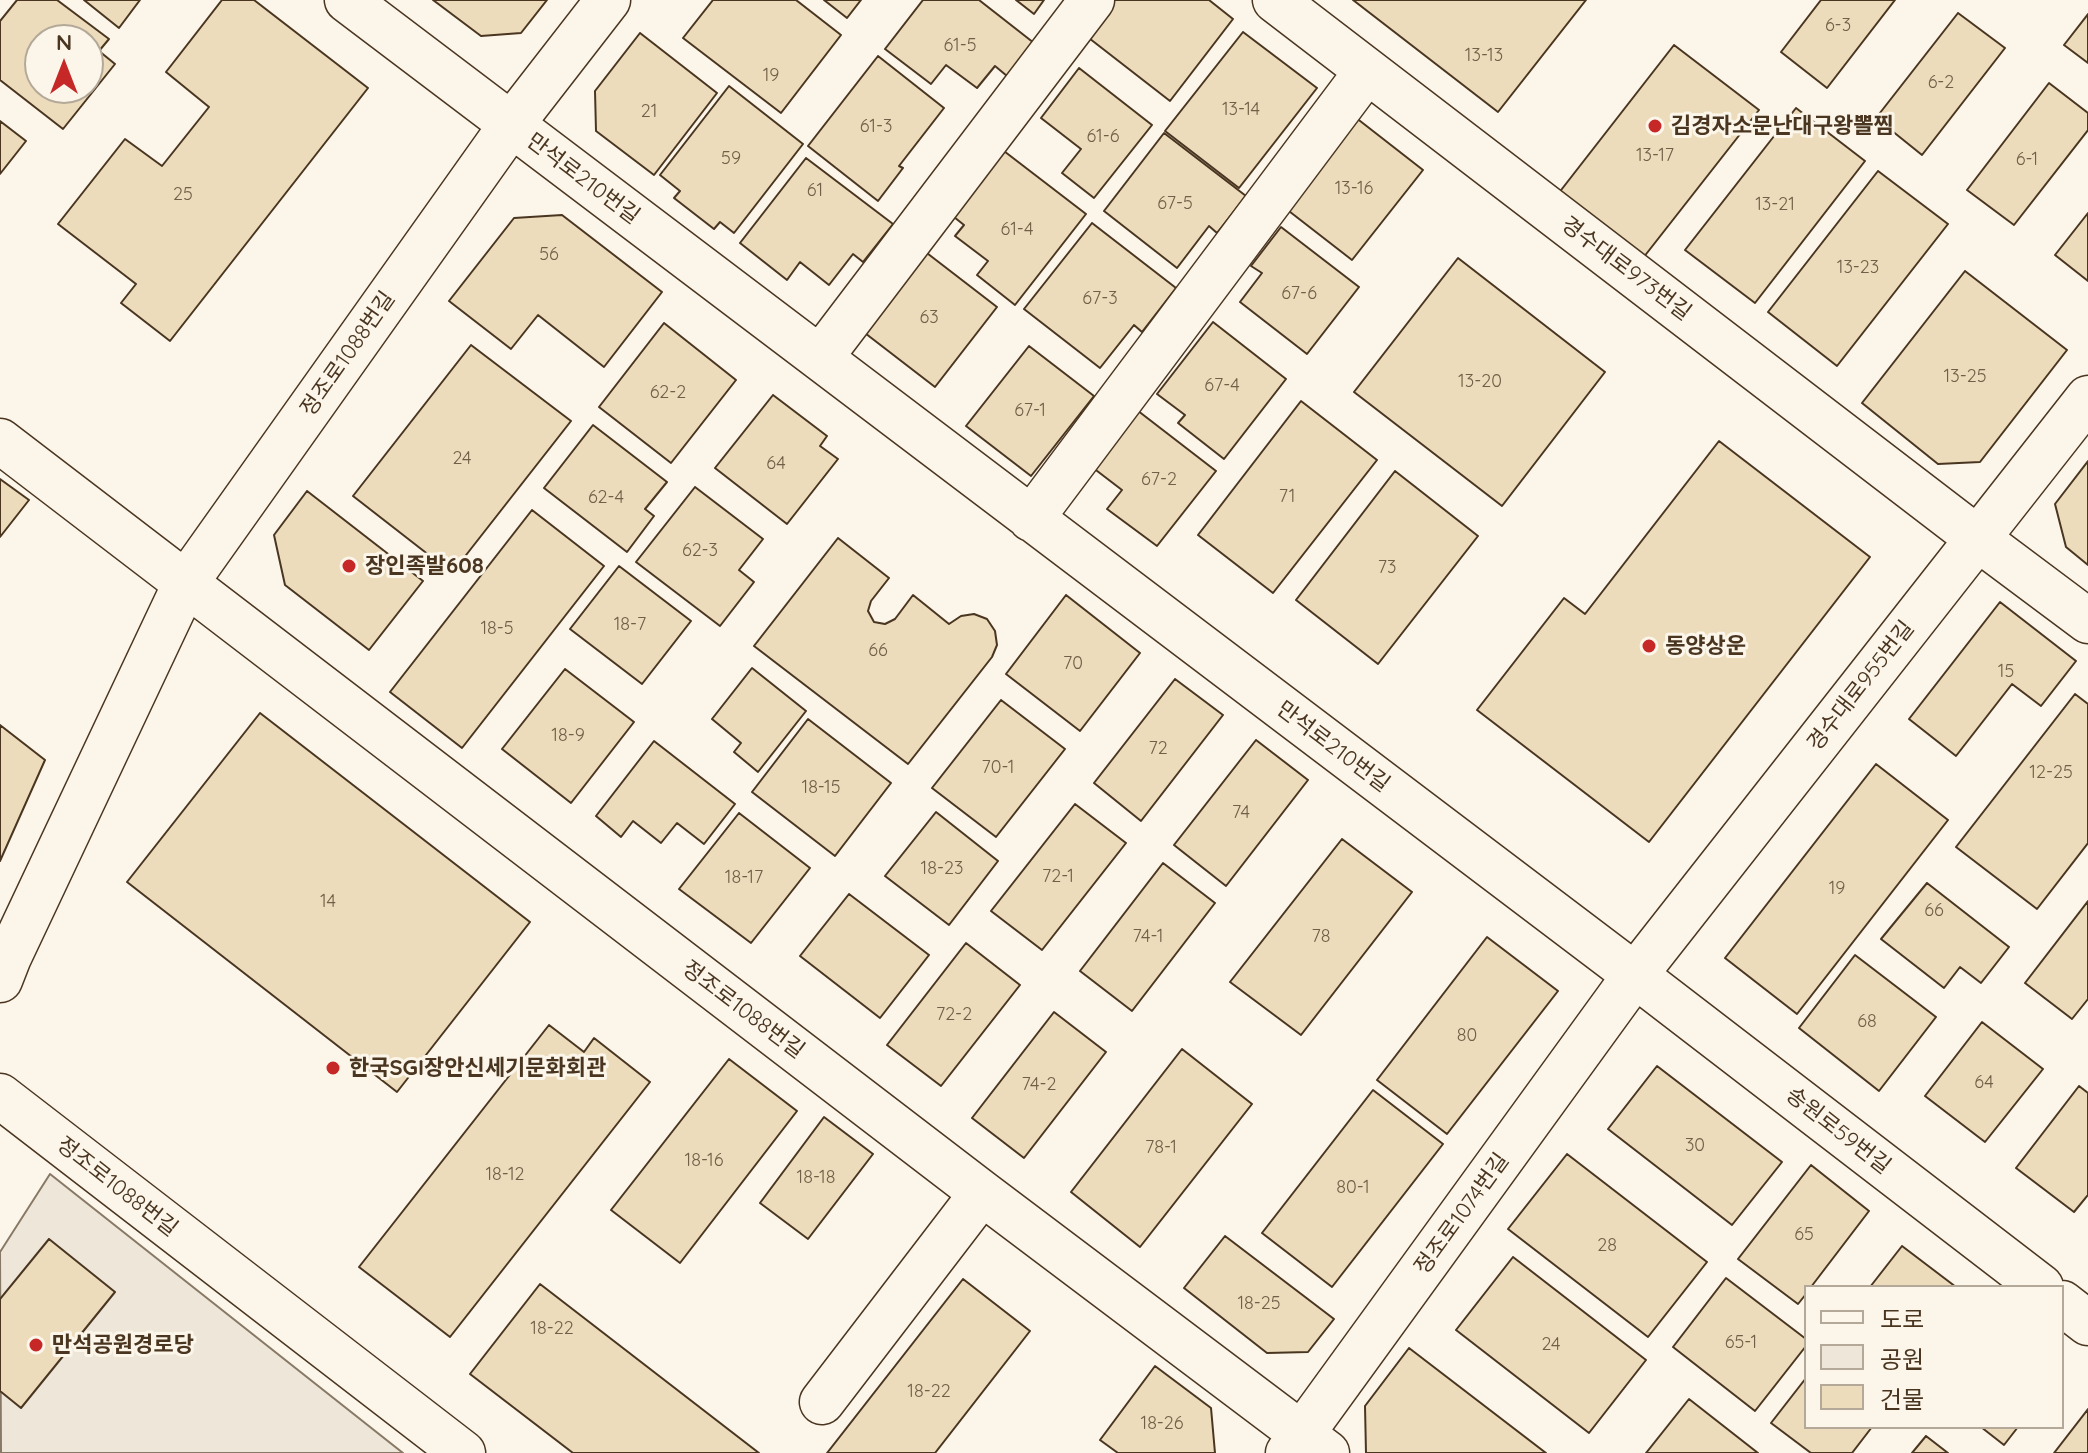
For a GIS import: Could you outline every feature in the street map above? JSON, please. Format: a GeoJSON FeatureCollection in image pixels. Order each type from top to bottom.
{"type":"FeatureCollection","features":[{"type":"Feature","properties":{"kind":"street","name":"만석로210번길"},"geometry":{"type":"LineString","coordinates":[[347,0],[1635,975]]}},
{"type":"Feature","properties":{"kind":"street"},"geometry":{"type":"LineString","coordinates":[[511,125],[608,0]]}},
{"type":"Feature","properties":{"kind":"street"},"geometry":{"type":"LineString","coordinates":[[820,358],[1092,0]]}},
{"type":"Feature","properties":{"kind":"street","name":"경수대로973번길"},"geometry":{"type":"LineString","coordinates":[[1275,0],[2088,621]]}},
{"type":"Feature","properties":{"kind":"street"},"geometry":{"type":"LineString","coordinates":[[1031,519],[1367,71]]}},
{"type":"Feature","properties":{"kind":"street","name":"정조로1088번길"},"geometry":{"type":"LineString","coordinates":[[3,963],[185,584],[511,125]]}},
{"type":"Feature","properties":{"kind":"street","name":"경수대로955번길"},"geometry":{"type":"LineString","coordinates":[[1635,975],[2088,398]]}},
{"type":"Feature","properties":{"kind":"street","name":"정조로1088번길"},"geometry":{"type":"LineString","coordinates":[[0,441],[982,1193],[1306,1447]]}},
{"type":"Feature","properties":{"kind":"street","name":"송원로59번길"},"geometry":{"type":"LineString","coordinates":[[1635,975],[2038,1285]]}},
{"type":"Feature","properties":{"kind":"street","name":"정조로1074번길"},"geometry":{"type":"LineString","coordinates":[[1306,1447],[1635,975]]}},
{"type":"Feature","properties":{"kind":"street","name":"정조로1088번길"},"geometry":{"type":"LineString","coordinates":[[0,1096],[463,1453]]}},
{"type":"Feature","properties":{"kind":"street"},"geometry":{"type":"LineString","coordinates":[[822,1402],[982,1193]]}},
{"type":"Feature","properties":{"kind":"street"},"geometry":{"type":"LineString","coordinates":[[2064,1305],[2088,1323]]}},
{"type":"Feature","properties":{"kind":"green space"},"geometry":{"type":"Polygon","coordinates":[[[50,1174],[403,1453],[1,1453],[0,1252],[50,1174]]]}},
{"type":"Feature","properties":{"kind":"building"},"geometry":{"type":"Polygon","coordinates":[[[17,0],[57,0],[89,24],[24,24],[24,99],[0,80],[0,21],[17,0]]]}},
{"type":"Feature","properties":{"kind":"building"},"geometry":{"type":"Polygon","coordinates":[[[84,0],[140,0],[119,28],[84,0]]]}},
{"type":"Feature","properties":{"kind":"building"},"geometry":{"type":"Polygon","coordinates":[[[222,0],[254,0],[368,88],[170,341],[121,303],[136,284],[58,224],[125,139],[162,166],[209,107],[166,72],[222,0]]]}},
{"type":"Feature","properties":{"kind":"building"},"geometry":{"type":"Polygon","coordinates":[[[433,0],[547,0],[521,33],[481,36],[433,0]]]}},
{"type":"Feature","properties":{"kind":"building"},"geometry":{"type":"Polygon","coordinates":[[[713,0],[796,0],[841,35],[781,113],[683,38],[713,0]]]}},
{"type":"Feature","properties":{"kind":"building"},"geometry":{"type":"Polygon","coordinates":[[[824,0],[861,0],[847,18],[824,0]]]}},
{"type":"Feature","properties":{"kind":"building"},"geometry":{"type":"Polygon","coordinates":[[[923,0],[979,0],[1034,43],[1007,76],[995,66],[977,88],[946,65],[931,84],[885,49],[923,0]]]}},
{"type":"Feature","properties":{"kind":"building"},"geometry":{"type":"Polygon","coordinates":[[[1016,0],[1044,0],[1034,14],[1016,0]]]}},
{"type":"Feature","properties":{"kind":"building"},"geometry":{"type":"Polygon","coordinates":[[[1112,0],[1209,0],[1233,19],[1170,101],[1085,35],[1112,0]]]}},
{"type":"Feature","properties":{"kind":"building"},"geometry":{"type":"Polygon","coordinates":[[[1353,0],[1586,0],[1498,112],[1353,0]]]}},
{"type":"Feature","properties":{"kind":"building"},"geometry":{"type":"Polygon","coordinates":[[[1821,0],[1895,0],[1827,88],[1781,52],[1821,0]]]}},
{"type":"Feature","properties":{"kind":"building"},"geometry":{"type":"Polygon","coordinates":[[[1958,13],[2005,48],[1922,155],[1876,118],[1958,13]]]}},
{"type":"Feature","properties":{"kind":"building"},"geometry":{"type":"Polygon","coordinates":[[[2088,14],[2088,63],[2064,45],[2088,14]]]}},
{"type":"Feature","properties":{"kind":"building"},"geometry":{"type":"Polygon","coordinates":[[[1243,32],[1317,88],[1239,188],[1165,131],[1243,32]]]}},
{"type":"Feature","properties":{"kind":"building"},"geometry":{"type":"Polygon","coordinates":[[[640,33],[717,93],[654,175],[596,131],[595,91],[640,33]]]}},
{"type":"Feature","properties":{"kind":"building"},"geometry":{"type":"Polygon","coordinates":[[[1674,45],[1759,110],[1636,267],[1551,203],[1674,45]]]}},
{"type":"Feature","properties":{"kind":"building"},"geometry":{"type":"Polygon","coordinates":[[[104,55],[115,64],[104,78],[104,55]]]}},
{"type":"Feature","properties":{"kind":"building"},"geometry":{"type":"Polygon","coordinates":[[[878,56],[944,108],[899,166],[903,168],[878,201],[808,146],[878,56]]]}},
{"type":"Feature","properties":{"kind":"building"},"geometry":{"type":"Polygon","coordinates":[[[1079,68],[1152,125],[1094,198],[1062,173],[1081,149],[1041,118],[1079,68]]]}},
{"type":"Feature","properties":{"kind":"building"},"geometry":{"type":"Polygon","coordinates":[[[2049,83],[2088,113],[2088,130],[2014,225],[1967,190],[2049,83]]]}},
{"type":"Feature","properties":{"kind":"building"},"geometry":{"type":"Polygon","coordinates":[[[729,86],[803,144],[734,233],[720,222],[714,229],[674,198],[680,191],[660,175],[729,86]]]}},
{"type":"Feature","properties":{"kind":"building"},"geometry":{"type":"Polygon","coordinates":[[[31,104],[83,104],[63,129],[31,104]]]}},
{"type":"Feature","properties":{"kind":"building"},"geometry":{"type":"Polygon","coordinates":[[[1796,108],[1865,161],[1755,303],[1685,250],[1796,108]]]}},
{"type":"Feature","properties":{"kind":"building"},"geometry":{"type":"Polygon","coordinates":[[[1355,117],[1423,170],[1352,260],[1285,208],[1355,117]]]}},
{"type":"Feature","properties":{"kind":"building"},"geometry":{"type":"Polygon","coordinates":[[[0,121],[26,141],[0,174],[0,121]]]}},
{"type":"Feature","properties":{"kind":"building"},"geometry":{"type":"Polygon","coordinates":[[[1164,133],[1246,196],[1217,233],[1209,226],[1177,268],[1104,211],[1164,133]]]}},
{"type":"Feature","properties":{"kind":"building"},"geometry":{"type":"Polygon","coordinates":[[[1000,148],[1086,214],[1015,305],[977,275],[988,261],[955,236],[964,225],[949,213],[1000,148]]]}},
{"type":"Feature","properties":{"kind":"building"},"geometry":{"type":"Polygon","coordinates":[[[806,158],[893,224],[863,262],[853,254],[829,285],[800,262],[787,280],[740,243],[806,158]]]}},
{"type":"Feature","properties":{"kind":"building"},"geometry":{"type":"Polygon","coordinates":[[[1878,171],[1948,224],[1837,366],[1768,312],[1878,171]]]}},
{"type":"Feature","properties":{"kind":"building"},"geometry":{"type":"Polygon","coordinates":[[[2088,213],[2088,281],[2055,255],[2088,213]]]}},
{"type":"Feature","properties":{"kind":"building"},"geometry":{"type":"Polygon","coordinates":[[[562,215],[662,292],[604,367],[538,315],[511,349],[449,301],[514,218],[562,215]]]}},
{"type":"Feature","properties":{"kind":"building"},"geometry":{"type":"Polygon","coordinates":[[[1092,223],[1176,288],[1142,332],[1134,325],[1100,368],[1024,309],[1092,223]]]}},
{"type":"Feature","properties":{"kind":"building"},"geometry":{"type":"Polygon","coordinates":[[[1281,227],[1359,287],[1307,354],[1240,302],[1262,273],[1251,266],[1281,227]]]}},
{"type":"Feature","properties":{"kind":"building"},"geometry":{"type":"Polygon","coordinates":[[[923,250],[997,307],[935,387],[861,330],[923,250]]]}},
{"type":"Feature","properties":{"kind":"building"},"geometry":{"type":"Polygon","coordinates":[[[1458,258],[1605,372],[1502,506],[1354,392],[1458,258]]]}},
{"type":"Feature","properties":{"kind":"building"},"geometry":{"type":"Polygon","coordinates":[[[1965,271],[2067,350],[1980,462],[1938,464],[1862,403],[1965,271]]]}},
{"type":"Feature","properties":{"kind":"building"},"geometry":{"type":"Polygon","coordinates":[[[1213,322],[1286,379],[1224,459],[1178,423],[1185,415],[1157,394],[1213,322]]]}},
{"type":"Feature","properties":{"kind":"building"},"geometry":{"type":"Polygon","coordinates":[[[664,323],[736,380],[671,463],[599,407],[664,323]]]}},
{"type":"Feature","properties":{"kind":"building"},"geometry":{"type":"Polygon","coordinates":[[[471,345],[571,421],[452,573],[353,496],[471,345]]]}},
{"type":"Feature","properties":{"kind":"building"},"geometry":{"type":"Polygon","coordinates":[[[1029,346],[1094,396],[1031,476],[966,426],[1029,346]]]}},
{"type":"Feature","properties":{"kind":"building"},"geometry":{"type":"Polygon","coordinates":[[[773,395],[827,436],[820,446],[838,459],[787,524],[715,468],[773,395]]]}},
{"type":"Feature","properties":{"kind":"building"},"geometry":{"type":"Polygon","coordinates":[[[1301,401],[1377,460],[1273,593],[1198,535],[1301,401]]]}},
{"type":"Feature","properties":{"kind":"building"},"geometry":{"type":"Polygon","coordinates":[[[1133,407],[1216,471],[1157,546],[1107,509],[1122,490],[1088,464],[1133,407]]]}},
{"type":"Feature","properties":{"kind":"building"},"geometry":{"type":"Polygon","coordinates":[[[593,425],[667,482],[645,509],[654,516],[627,552],[544,488],[593,425]]]}},
{"type":"Feature","properties":{"kind":"building"},"geometry":{"type":"Polygon","coordinates":[[[1719,441],[1870,557],[1649,842],[1477,710],[1564,598],[1585,614],[1719,441]]]}},
{"type":"Feature","properties":{"kind":"building"},"geometry":{"type":"Polygon","coordinates":[[[2088,461],[2088,565],[2066,547],[2055,504],[2088,461]]]}},
{"type":"Feature","properties":{"kind":"building"},"geometry":{"type":"Polygon","coordinates":[[[1395,471],[1478,536],[1378,664],[1296,600],[1395,471]]]}},
{"type":"Feature","properties":{"kind":"building"},"geometry":{"type":"Polygon","coordinates":[[[0,479],[29,500],[0,537],[0,479]]]}},
{"type":"Feature","properties":{"kind":"building"},"geometry":{"type":"Polygon","coordinates":[[[695,487],[763,539],[739,570],[754,582],[720,626],[636,562],[695,487]]]}},
{"type":"Feature","properties":{"kind":"building"},"geometry":{"type":"Polygon","coordinates":[[[307,491],[423,581],[369,650],[285,585],[274,535],[307,491]]]}},
{"type":"Feature","properties":{"kind":"building"},"geometry":{"type":"Polygon","coordinates":[[[532,510],[604,566],[462,748],[390,692],[532,510]]]}},
{"type":"Feature","properties":{"kind":"building"},"geometry":{"type":"Polygon","coordinates":[[[838,538],[889,578],[871,601],[868,611],[874,622],[885,624],[895,619],[913,595],[949,624],[961,616],[974,614],[987,619],[995,631],[997,645],[992,657],[908,764],[754,646],[838,538]]]}},
{"type":"Feature","properties":{"kind":"building"},"geometry":{"type":"Polygon","coordinates":[[[619,566],[691,621],[642,684],[570,629],[619,566]]]}},
{"type":"Feature","properties":{"kind":"building"},"geometry":{"type":"Polygon","coordinates":[[[1066,595],[1140,653],[1080,731],[1006,674],[1066,595]]]}},
{"type":"Feature","properties":{"kind":"building"},"geometry":{"type":"Polygon","coordinates":[[[2000,602],[2076,661],[2041,706],[2012,684],[1956,756],[1909,719],[2000,602]]]}},
{"type":"Feature","properties":{"kind":"building"},"geometry":{"type":"Polygon","coordinates":[[[752,668],[806,711],[758,772],[734,752],[741,743],[712,719],[752,668]]]}},
{"type":"Feature","properties":{"kind":"building"},"geometry":{"type":"Polygon","coordinates":[[[565,669],[634,722],[571,803],[502,749],[565,669]]]}},
{"type":"Feature","properties":{"kind":"building"},"geometry":{"type":"Polygon","coordinates":[[[1175,679],[1223,715],[1141,821],[1094,783],[1175,679]]]}},
{"type":"Feature","properties":{"kind":"building"},"geometry":{"type":"Polygon","coordinates":[[[2075,694],[2088,704],[2088,843],[2037,909],[1956,847],[2075,694]]]}},
{"type":"Feature","properties":{"kind":"building"},"geometry":{"type":"Polygon","coordinates":[[[1001,700],[1065,749],[996,837],[932,788],[1001,700]]]}},
{"type":"Feature","properties":{"kind":"building"},"geometry":{"type":"Polygon","coordinates":[[[260,713],[530,922],[397,1092],[127,882],[260,713]]]}},
{"type":"Feature","properties":{"kind":"building"},"geometry":{"type":"Polygon","coordinates":[[[808,719],[891,783],[835,856],[752,792],[808,719]]]}},
{"type":"Feature","properties":{"kind":"building"},"geometry":{"type":"Polygon","coordinates":[[[0,725],[45,760],[0,861],[0,725]]]}},
{"type":"Feature","properties":{"kind":"building"},"geometry":{"type":"Polygon","coordinates":[[[1256,740],[1308,780],[1226,886],[1174,845],[1256,740]]]}},
{"type":"Feature","properties":{"kind":"building"},"geometry":{"type":"Polygon","coordinates":[[[654,741],[735,804],[704,844],[677,823],[661,843],[633,821],[621,837],[596,816],[654,741]]]}},
{"type":"Feature","properties":{"kind":"building"},"geometry":{"type":"Polygon","coordinates":[[[1876,764],[1948,820],[1797,1014],[1725,958],[1876,764]]]}},
{"type":"Feature","properties":{"kind":"building"},"geometry":{"type":"Polygon","coordinates":[[[1075,804],[1126,843],[1042,950],[991,911],[1075,804]]]}},
{"type":"Feature","properties":{"kind":"building"},"geometry":{"type":"Polygon","coordinates":[[[936,812],[998,861],[949,925],[885,876],[936,812]]]}},
{"type":"Feature","properties":{"kind":"building"},"geometry":{"type":"Polygon","coordinates":[[[739,813],[810,868],[751,943],[679,889],[739,813]]]}},
{"type":"Feature","properties":{"kind":"building"},"geometry":{"type":"Polygon","coordinates":[[[1342,839],[1412,892],[1301,1035],[1230,982],[1342,839]]]}},
{"type":"Feature","properties":{"kind":"building"},"geometry":{"type":"Polygon","coordinates":[[[1163,863],[1215,903],[1132,1011],[1080,971],[1163,863]]]}},
{"type":"Feature","properties":{"kind":"building"},"geometry":{"type":"Polygon","coordinates":[[[1927,883],[2009,947],[1981,983],[1960,967],[1944,988],[1881,939],[1927,883]]]}},
{"type":"Feature","properties":{"kind":"building"},"geometry":{"type":"Polygon","coordinates":[[[849,894],[929,955],[880,1018],[800,956],[849,894]]]}},
{"type":"Feature","properties":{"kind":"building"},"geometry":{"type":"Polygon","coordinates":[[[2088,901],[2088,999],[2072,1019],[2025,983],[2088,901]]]}},
{"type":"Feature","properties":{"kind":"building"},"geometry":{"type":"Polygon","coordinates":[[[1487,937],[1558,991],[1447,1134],[1377,1080],[1487,937]]]}},
{"type":"Feature","properties":{"kind":"building"},"geometry":{"type":"Polygon","coordinates":[[[966,943],[1020,985],[941,1086],[887,1045],[966,943]]]}},
{"type":"Feature","properties":{"kind":"building"},"geometry":{"type":"Polygon","coordinates":[[[1855,955],[1936,1017],[1879,1091],[1799,1028],[1855,955]]]}},
{"type":"Feature","properties":{"kind":"building"},"geometry":{"type":"Polygon","coordinates":[[[1054,1012],[1106,1052],[1024,1158],[972,1118],[1054,1012]]]}},
{"type":"Feature","properties":{"kind":"building"},"geometry":{"type":"Polygon","coordinates":[[[1982,1022],[2043,1069],[1985,1142],[1925,1096],[1982,1022]]]}},
{"type":"Feature","properties":{"kind":"building"},"geometry":{"type":"Polygon","coordinates":[[[549,1025],[584,1052],[594,1038],[650,1082],[450,1337],[359,1267],[549,1025]]]}},
{"type":"Feature","properties":{"kind":"building"},"geometry":{"type":"Polygon","coordinates":[[[1182,1049],[1252,1104],[1140,1247],[1071,1192],[1182,1049]]]}},
{"type":"Feature","properties":{"kind":"building"},"geometry":{"type":"Polygon","coordinates":[[[729,1059],[797,1111],[680,1263],[611,1210],[729,1059]]]}},
{"type":"Feature","properties":{"kind":"building"},"geometry":{"type":"Polygon","coordinates":[[[1657,1066],[1782,1162],[1732,1225],[1608,1129],[1657,1066]]]}},
{"type":"Feature","properties":{"kind":"building"},"geometry":{"type":"Polygon","coordinates":[[[2079,1086],[2088,1093],[2088,1195],[2074,1212],[2016,1168],[2079,1086]]]}},
{"type":"Feature","properties":{"kind":"building"},"geometry":{"type":"Polygon","coordinates":[[[1373,1090],[1443,1144],[1332,1287],[1262,1233],[1373,1090]]]}},
{"type":"Feature","properties":{"kind":"building"},"geometry":{"type":"Polygon","coordinates":[[[824,1117],[873,1154],[808,1239],[760,1203],[824,1117]]]}},
{"type":"Feature","properties":{"kind":"building"},"geometry":{"type":"Polygon","coordinates":[[[1567,1154],[1707,1262],[1648,1337],[1508,1229],[1567,1154]]]}},
{"type":"Feature","properties":{"kind":"building"},"geometry":{"type":"Polygon","coordinates":[[[1811,1165],[1869,1211],[1813,1285],[1804,1285],[1804,1296],[1798,1304],[1738,1259],[1811,1165]]]}},
{"type":"Feature","properties":{"kind":"building"},"geometry":{"type":"Polygon","coordinates":[[[1225,1236],[1334,1319],[1308,1352],[1267,1353],[1184,1288],[1225,1236]]]}},
{"type":"Feature","properties":{"kind":"building","name":"만석공원경로당"},"geometry":{"type":"Polygon","coordinates":[[[49,1239],[115,1292],[21,1408],[0,1391],[0,1299],[49,1239]]]}},
{"type":"Feature","properties":{"kind":"building"},"geometry":{"type":"Polygon","coordinates":[[[1902,1246],[1953,1285],[1872,1285],[1902,1246]]]}},
{"type":"Feature","properties":{"kind":"building"},"geometry":{"type":"Polygon","coordinates":[[[1513,1257],[1646,1360],[1589,1433],[1456,1330],[1513,1257]]]}},
{"type":"Feature","properties":{"kind":"building"},"geometry":{"type":"Polygon","coordinates":[[[1726,1278],[1804,1337],[1804,1349],[1755,1411],[1673,1347],[1726,1278]]]}},
{"type":"Feature","properties":{"kind":"building"},"geometry":{"type":"Polygon","coordinates":[[[963,1279],[1030,1331],[935,1453],[827,1453],[963,1279]]]}},
{"type":"Feature","properties":{"kind":"building"},"geometry":{"type":"Polygon","coordinates":[[[540,1284],[759,1453],[573,1453],[470,1374],[540,1284]]]}},
{"type":"Feature","properties":{"kind":"building"},"geometry":{"type":"Polygon","coordinates":[[[1409,1348],[1546,1453],[1366,1453],[1365,1406],[1409,1348]]]}},
{"type":"Feature","properties":{"kind":"building"},"geometry":{"type":"Polygon","coordinates":[[[1155,1366],[1211,1408],[1215,1453],[1118,1453],[1100,1440],[1155,1366]]]}},
{"type":"Feature","properties":{"kind":"building"},"geometry":{"type":"Polygon","coordinates":[[[1804,1381],[1804,1429],[1870,1429],[1852,1453],[1811,1453],[1771,1423],[1804,1381]]]}},
{"type":"Feature","properties":{"kind":"building"},"geometry":{"type":"Polygon","coordinates":[[[1689,1399],[1758,1453],[1646,1453],[1689,1399]]]}},
{"type":"Feature","properties":{"kind":"building"},"geometry":{"type":"Polygon","coordinates":[[[2088,1409],[2088,1453],[2054,1453],[2088,1409]]]}},
{"type":"Feature","properties":{"kind":"building"},"geometry":{"type":"Polygon","coordinates":[[[1984,1429],[2016,1429],[2004,1445],[1984,1429]]]}},
{"type":"Feature","properties":{"kind":"building"},"geometry":{"type":"Polygon","coordinates":[[[1926,1436],[1948,1453],[1912,1453],[1926,1436]]]}},
{"type":"Feature","properties":{"kind":"place","name":"김경자소문난대구왕뽈찜"},"geometry":{"type":"Point","coordinates":[1655,126]}},
{"type":"Feature","properties":{"kind":"place","name":"장인족발608"},"geometry":{"type":"Point","coordinates":[349,566]}},
{"type":"Feature","properties":{"kind":"place","name":"동양상운"},"geometry":{"type":"Point","coordinates":[1649,646]}},
{"type":"Feature","properties":{"kind":"place","name":"한국SGI장안신세기문화회관"},"geometry":{"type":"Point","coordinates":[333,1068]}},
{"type":"Feature","properties":{"kind":"place","name":"만석공원경로당"},"geometry":{"type":"Point","coordinates":[36,1345]}}]}
